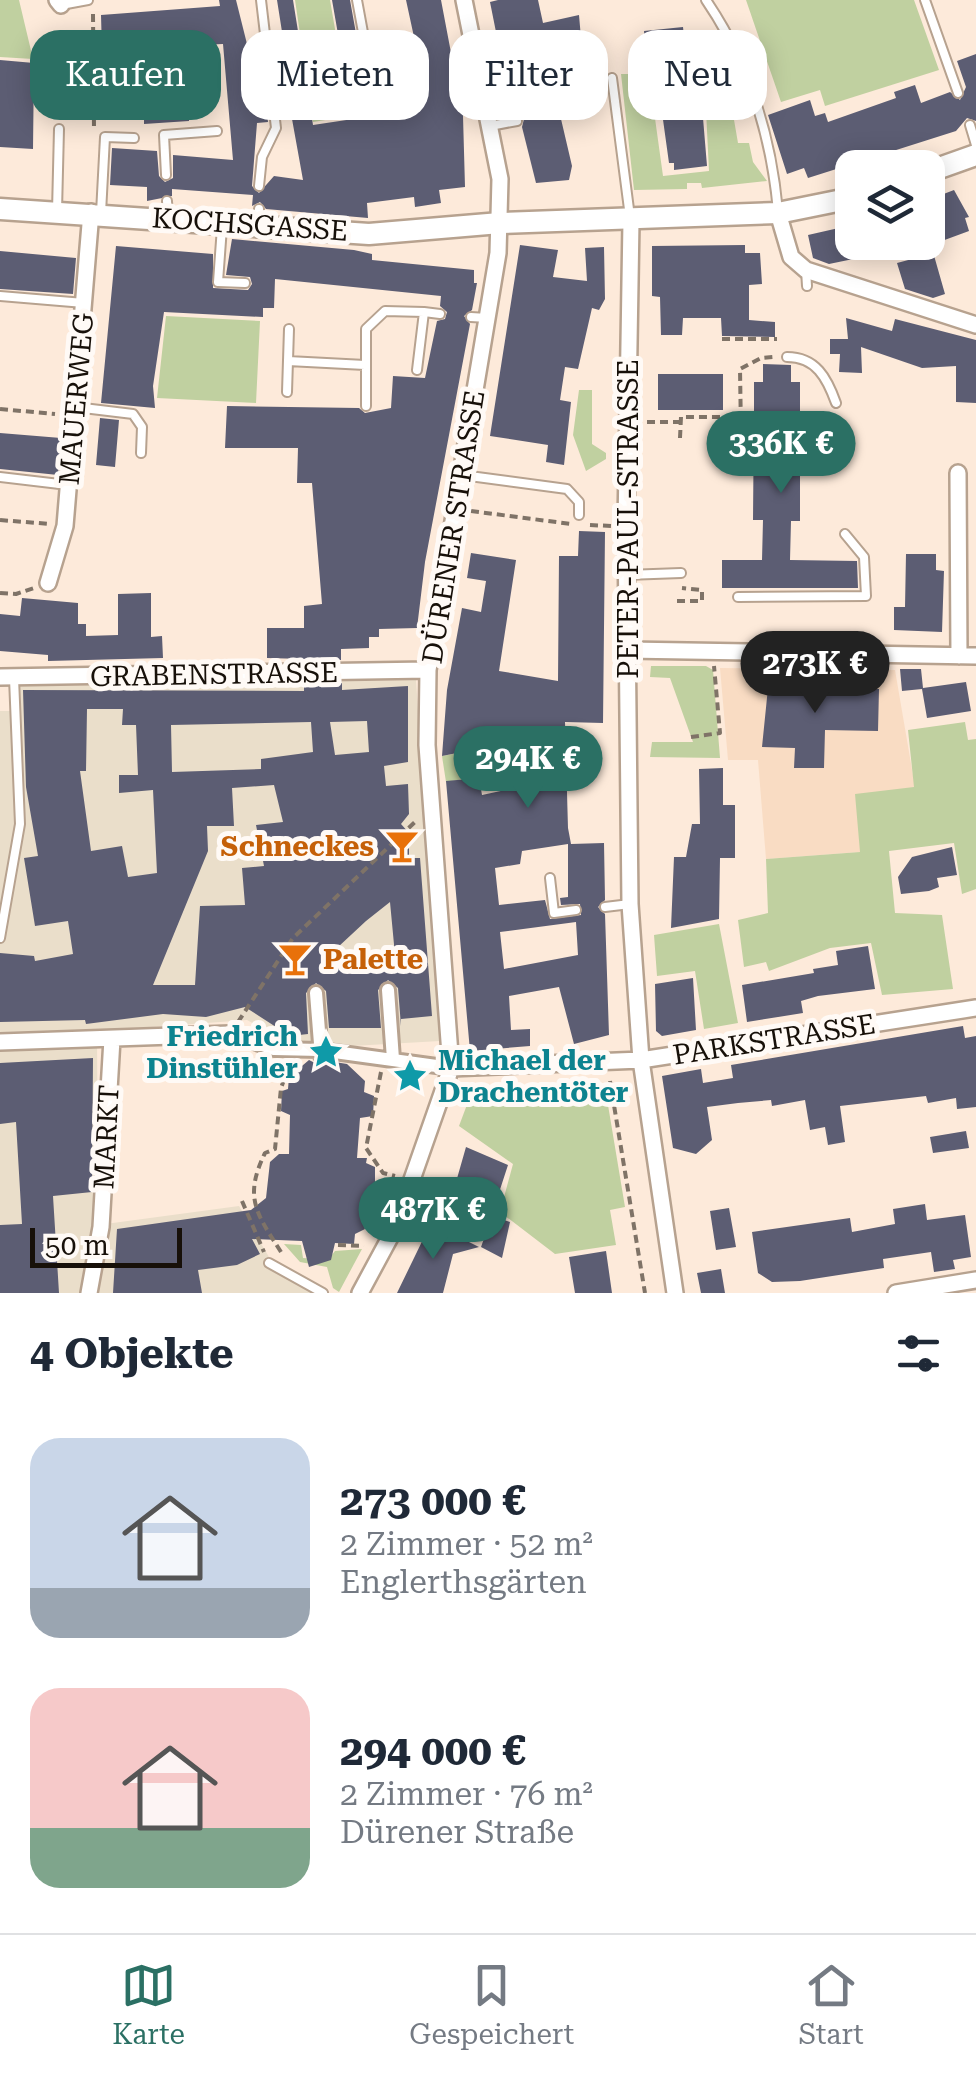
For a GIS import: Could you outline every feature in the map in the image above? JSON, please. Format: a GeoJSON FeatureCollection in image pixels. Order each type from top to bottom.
{"type":"FeatureCollection","features":[{"type":"Feature","properties":{"kind":"street","name":"DÜRENER STRASSE"},"geometry":{"type":"LineString","coordinates":[[360,1293],[395,1228],[451,1068],[434,913],[428,670],[462,475],[479,318],[500,223],[500,179],[464,0]]}},
{"type":"Feature","properties":{"kind":"street"},"geometry":{"type":"LineString","coordinates":[[945,166],[976,155]]}},
{"type":"Feature","properties":{"kind":"street","name":"KOCHSGASSE"},"geometry":{"type":"LineString","coordinates":[[0,209],[168,210],[222,222],[258,217],[370,234],[500,223],[778,213],[835,201]]}},
{"type":"Feature","properties":{"kind":"street","name":"MAUERWEG"},"geometry":{"type":"LineString","coordinates":[[48,583],[64,526],[96,212]]}},
{"type":"Feature","properties":{"kind":"street"},"geometry":{"type":"LineString","coordinates":[[778,213],[784,242],[806,278],[976,324]]}},
{"type":"Feature","properties":{"kind":"street","name":"PETER-PAUL-STRASSE"},"geometry":{"type":"LineString","coordinates":[[630,221],[626,575],[630,904],[641,1060],[675,1293]]}},
{"type":"Feature","properties":{"kind":"street"},"geometry":{"type":"LineString","coordinates":[[627,650],[968,656],[958,473]]}},
{"type":"Feature","properties":{"kind":"street","name":"GRABENSTRASSE"},"geometry":{"type":"LineString","coordinates":[[7,677],[428,670]]}},
{"type":"Feature","properties":{"kind":"street"},"geometry":{"type":"LineString","coordinates":[[388,990],[389,1059]]}},
{"type":"Feature","properties":{"kind":"street"},"geometry":{"type":"LineString","coordinates":[[316,993],[320,1054]]}},
{"type":"Feature","properties":{"kind":"street","name":"PARKSTRASSE"},"geometry":{"type":"LineString","coordinates":[[451,1068],[641,1060],[976,1008]]}},
{"type":"Feature","properties":{"kind":"street"},"geometry":{"type":"LineString","coordinates":[[0,1042],[230,1034],[294,1052],[451,1068]]}},
{"type":"Feature","properties":{"kind":"street","name":"MARKT"},"geometry":{"type":"LineString","coordinates":[[89,1293],[101,1228],[112,1039]]}},
{"type":"Feature","properties":{"kind":"street"},"geometry":{"type":"LineString","coordinates":[[896,1293],[976,1280]]}},
{"type":"Feature","properties":{"kind":"lane"},"geometry":{"type":"LineString","coordinates":[[59,2],[88,0]]}},
{"type":"Feature","properties":{"kind":"lane"},"geometry":{"type":"LineString","coordinates":[[259,186],[262,157],[276,128],[261,0]]}},
{"type":"Feature","properties":{"kind":"lane"},"geometry":{"type":"LineString","coordinates":[[357,0],[363,30]]}},
{"type":"Feature","properties":{"kind":"lane"},"geometry":{"type":"LineString","coordinates":[[706,0],[734,50],[763,120],[773,158],[778,213]]}},
{"type":"Feature","properties":{"kind":"lane"},"geometry":{"type":"LineString","coordinates":[[925,0],[958,93]]}},
{"type":"Feature","properties":{"kind":"lane"},"geometry":{"type":"LineString","coordinates":[[612,78],[630,221]]}},
{"type":"Feature","properties":{"kind":"lane"},"geometry":{"type":"LineString","coordinates":[[490,126],[517,121]]}},
{"type":"Feature","properties":{"kind":"lane"},"geometry":{"type":"LineString","coordinates":[[970,125],[976,145]]}},
{"type":"Feature","properties":{"kind":"lane"},"geometry":{"type":"LineString","coordinates":[[57,211],[58,129]]}},
{"type":"Feature","properties":{"kind":"lane"},"geometry":{"type":"LineString","coordinates":[[166,175],[164,134],[216,131]]}},
{"type":"Feature","properties":{"kind":"lane"},"geometry":{"type":"LineString","coordinates":[[96,212],[105,137],[134,138]]}},
{"type":"Feature","properties":{"kind":"lane"},"geometry":{"type":"LineString","coordinates":[[222,222],[218,282],[245,283]]}},
{"type":"Feature","properties":{"kind":"lane"},"geometry":{"type":"LineString","coordinates":[[0,296],[84,303]]}},
{"type":"Feature","properties":{"kind":"lane"},"geometry":{"type":"LineString","coordinates":[[366,406],[366,329],[372,320],[385,311],[440,314]]}},
{"type":"Feature","properties":{"kind":"lane"},"geometry":{"type":"LineString","coordinates":[[416,370],[424,312]]}},
{"type":"Feature","properties":{"kind":"lane"},"geometry":{"type":"LineString","coordinates":[[287,392],[289,329]]}},
{"type":"Feature","properties":{"kind":"lane"},"geometry":{"type":"LineString","coordinates":[[787,357],[802,354],[828,380],[836,402]]}},
{"type":"Feature","properties":{"kind":"lane"},"geometry":{"type":"LineString","coordinates":[[288,361],[365,365]]}},
{"type":"Feature","properties":{"kind":"lane"},"geometry":{"type":"LineString","coordinates":[[75,412],[133,414],[142,427],[141,453]]}},
{"type":"Feature","properties":{"kind":"lane"},"geometry":{"type":"LineString","coordinates":[[462,475],[567,489],[578,502],[579,515]]}},
{"type":"Feature","properties":{"kind":"lane"},"geometry":{"type":"LineString","coordinates":[[0,477],[68,485]]}},
{"type":"Feature","properties":{"kind":"lane"},"geometry":{"type":"LineString","coordinates":[[738,596],[866,596],[864,557],[845,534]]}},
{"type":"Feature","properties":{"kind":"lane"},"geometry":{"type":"LineString","coordinates":[[626,575],[682,573]]}},
{"type":"Feature","properties":{"kind":"lane"},"geometry":{"type":"LineString","coordinates":[[0,938],[20,824],[7,677]]}},
{"type":"Feature","properties":{"kind":"lane"},"geometry":{"type":"LineString","coordinates":[[550,878],[554,913],[576,910]]}},
{"type":"Feature","properties":{"kind":"lane"},"geometry":{"type":"LineString","coordinates":[[605,907],[630,904]]}},
{"type":"Feature","properties":{"kind":"lane"},"geometry":{"type":"LineString","coordinates":[[269,1263],[324,1293]]}},
{"type":"Feature","properties":{"kind":"path"},"geometry":{"type":"LineString","coordinates":[[88,0],[94,30]]}},
{"type":"Feature","properties":{"kind":"path"},"geometry":{"type":"LineString","coordinates":[[722,339],[777,339]]}},
{"type":"Feature","properties":{"kind":"path"},"geometry":{"type":"LineString","coordinates":[[729,438],[741,432],[740,369],[761,358],[787,357]]}},
{"type":"Feature","properties":{"kind":"path"},"geometry":{"type":"LineString","coordinates":[[0,409],[75,412]]}},
{"type":"Feature","properties":{"kind":"path"},"geometry":{"type":"LineString","coordinates":[[680,438],[681,418],[740,417]]}},
{"type":"Feature","properties":{"kind":"path"},"geometry":{"type":"LineString","coordinates":[[627,422],[680,422]]}},
{"type":"Feature","properties":{"kind":"path"},"geometry":{"type":"LineString","coordinates":[[457,508],[546,522]]}},
{"type":"Feature","properties":{"kind":"path"},"geometry":{"type":"LineString","coordinates":[[0,520],[64,526]]}},
{"type":"Feature","properties":{"kind":"path"},"geometry":{"type":"LineString","coordinates":[[677,601],[702,601],[702,590],[682,590],[682,573]]}},
{"type":"Feature","properties":{"kind":"path"},"geometry":{"type":"LineString","coordinates":[[0,592],[16,594],[48,583]]}},
{"type":"Feature","properties":{"kind":"path"},"geometry":{"type":"LineString","coordinates":[[691,737],[720,733],[713,652]]}},
{"type":"Feature","properties":{"kind":"path"},"geometry":{"type":"LineString","coordinates":[[230,1034],[293,938],[415,822],[432,817]]}},
{"type":"Feature","properties":{"kind":"path"},"geometry":{"type":"LineString","coordinates":[[275,1158],[287,1072],[294,1052]]}},
{"type":"Feature","properties":{"kind":"path"},"geometry":{"type":"LineString","coordinates":[[363,1156],[389,1059]]}},
{"type":"Feature","properties":{"kind":"path"},"geometry":{"type":"LineString","coordinates":[[607,1063],[645,1293]]}},
{"type":"Feature","properties":{"kind":"path"},"geometry":{"type":"LineString","coordinates":[[287,1072],[296,1074]]}},
{"type":"Feature","properties":{"kind":"path"},"geometry":{"type":"LineString","coordinates":[[366,1148],[383,1172],[401,1177]]}},
{"type":"Feature","properties":{"kind":"path"},"geometry":{"type":"LineString","coordinates":[[275,1150],[265,1153],[256,1172],[252,1202],[281,1253],[293,1260]]}},
{"type":"Feature","properties":{"kind":"path"},"geometry":{"type":"LineString","coordinates":[[252,1202],[242,1201],[269,1263]]}},
{"type":"Feature","properties":{"kind":"path"},"geometry":{"type":"LineString","coordinates":[[338,1245],[368,1246]]}},
{"type":"Feature","properties":{"kind":"shaded area"},"geometry":{"type":"Polygon","coordinates":[[[720,668],[895,670],[915,787],[860,852],[766,859],[758,760],[728,760],[720,668]]]}},
{"type":"Feature","properties":{"kind":"shaded area"},"geometry":{"type":"Polygon","coordinates":[[[416,680],[440,1041],[299,1049],[247,1020],[97,1031],[98,1225],[239,1206],[276,1269],[315,1293],[0,1293],[0,711],[19,711],[18,686],[416,680]]]}},
{"type":"Feature","properties":{"kind":"green space"},"geometry":{"type":"Polygon","coordinates":[[[0,0],[19,0],[30,59],[0,57],[0,0]]]}},
{"type":"Feature","properties":{"kind":"green space"},"geometry":{"type":"Polygon","coordinates":[[[295,0],[330,0],[335,30],[299,30],[295,0]]]}},
{"type":"Feature","properties":{"kind":"green space"},"geometry":{"type":"Polygon","coordinates":[[[746,0],[914,0],[939,70],[825,106],[820,90],[781,102],[767,61],[767,30],[756,30],[746,0]]]}},
{"type":"Feature","properties":{"kind":"green space"},"geometry":{"type":"Polygon","coordinates":[[[621,74],[628,74],[628,120],[655,120],[663,176],[709,171],[706,120],[734,120],[738,143],[749,143],[753,162],[767,181],[702,188],[701,183],[687,183],[687,189],[634,190],[621,74]]]}},
{"type":"Feature","properties":{"kind":"green space"},"geometry":{"type":"Polygon","coordinates":[[[166,316],[260,321],[256,403],[157,398],[166,316]]]}},
{"type":"Feature","properties":{"kind":"green space"},"geometry":{"type":"Polygon","coordinates":[[[579,390],[592,390],[592,444],[606,453],[606,459],[586,471],[573,435],[579,390]]]}},
{"type":"Feature","properties":{"kind":"green space"},"geometry":{"type":"Polygon","coordinates":[[[651,666],[706,666],[713,670],[720,758],[650,757],[652,742],[693,742],[670,678],[650,677],[651,666]]]}},
{"type":"Feature","properties":{"kind":"green space"},"geometry":{"type":"Polygon","coordinates":[[[965,722],[968,740],[976,739],[976,889],[962,894],[954,843],[889,851],[895,913],[942,915],[953,989],[882,995],[871,943],[830,948],[769,971],[766,962],[744,967],[738,920],[768,913],[766,859],[860,852],[855,794],[914,787],[908,730],[965,722]]]}},
{"type":"Feature","properties":{"kind":"green space"},"geometry":{"type":"Polygon","coordinates":[[[514,743],[565,762],[446,782],[442,756],[514,743]]]}},
{"type":"Feature","properties":{"kind":"green space"},"geometry":{"type":"Polygon","coordinates":[[[719,924],[738,1023],[704,1029],[695,971],[657,976],[654,935],[719,924]]]}},
{"type":"Feature","properties":{"kind":"green space"},"geometry":{"type":"Polygon","coordinates":[[[595,1086],[606,1093],[625,1207],[610,1210],[616,1245],[555,1254],[500,1212],[513,1164],[459,1126],[471,1094],[595,1086]]]}},
{"type":"Feature","properties":{"kind":"green space"},"geometry":{"type":"Polygon","coordinates":[[[284,1244],[301,1245],[303,1258],[328,1260],[335,1251],[362,1249],[339,1292],[333,1288],[327,1267],[300,1262],[284,1244]]]}},
{"type":"Feature","properties":{"kind":"building"},"geometry":{"type":"Polygon","coordinates":[[[219,0],[236,0],[244,30],[241,120],[268,120],[257,123],[252,186],[259,193],[274,176],[303,180],[292,120],[312,120],[313,125],[346,120],[429,120],[429,30],[412,30],[406,0],[441,0],[449,42],[449,120],[463,120],[465,187],[439,190],[441,203],[415,207],[414,197],[367,203],[368,218],[266,209],[260,202],[252,206],[253,195],[172,189],[172,196],[147,201],[147,187],[110,185],[112,148],[157,151],[159,176],[165,182],[173,178],[173,155],[233,160],[221,30],[101,30],[101,15],[220,6],[219,0]]]}},
{"type":"Feature","properties":{"kind":"building"},"geometry":{"type":"Polygon","coordinates":[[[277,0],[293,0],[298,30],[282,30],[277,0]]]}},
{"type":"Feature","properties":{"kind":"building"},"geometry":{"type":"Polygon","coordinates":[[[332,0],[350,0],[355,30],[337,30],[332,0]]]}},
{"type":"Feature","properties":{"kind":"building"},"geometry":{"type":"Polygon","coordinates":[[[538,0],[543,23],[579,15],[580,30],[496,30],[490,2],[538,0]]]}},
{"type":"Feature","properties":{"kind":"building"},"geometry":{"type":"Polygon","coordinates":[[[976,54],[976,121],[967,118],[956,131],[896,150],[835,150],[835,169],[808,178],[804,168],[787,174],[768,115],[810,100],[815,116],[825,113],[828,122],[896,98],[894,92],[915,85],[921,103],[950,92],[960,100],[966,87],[957,61],[976,54]]]}},
{"type":"Feature","properties":{"kind":"building"},"geometry":{"type":"Polygon","coordinates":[[[0,60],[30,63],[33,149],[0,147],[0,60]]]}},
{"type":"Feature","properties":{"kind":"building"},"geometry":{"type":"Polygon","coordinates":[[[144,120],[189,120],[189,121],[144,124],[144,120]]]}},
{"type":"Feature","properties":{"kind":"building"},"geometry":{"type":"Polygon","coordinates":[[[524,120],[561,120],[572,166],[569,180],[536,183],[522,127],[524,120]]]}},
{"type":"Feature","properties":{"kind":"building"},"geometry":{"type":"Polygon","coordinates":[[[663,120],[703,120],[707,166],[674,170],[674,163],[669,163],[663,120]]]}},
{"type":"Feature","properties":{"kind":"building"},"geometry":{"type":"Polygon","coordinates":[[[954,190],[969,217],[965,218],[969,231],[945,240],[945,193],[954,190]]]}},
{"type":"Feature","properties":{"kind":"building"},"geometry":{"type":"Polygon","coordinates":[[[835,229],[835,260],[848,260],[829,264],[813,258],[808,235],[835,229]]]}},
{"type":"Feature","properties":{"kind":"building"},"geometry":{"type":"Polygon","coordinates":[[[232,239],[354,250],[372,254],[372,260],[474,270],[477,283],[472,310],[464,316],[470,324],[425,562],[417,628],[379,629],[379,637],[369,637],[369,648],[341,649],[341,660],[267,658],[267,628],[304,628],[304,606],[322,604],[312,483],[297,483],[298,448],[225,448],[227,406],[359,408],[365,413],[391,408],[393,376],[425,378],[437,321],[445,319],[447,312],[440,306],[441,296],[275,279],[274,308],[263,308],[263,317],[164,312],[153,386],[155,408],[101,403],[116,246],[213,254],[213,288],[248,290],[252,284],[250,277],[226,275],[232,239]]]}},
{"type":"Feature","properties":{"kind":"building"},"geometry":{"type":"Polygon","coordinates":[[[520,245],[558,250],[553,277],[587,281],[585,248],[604,247],[605,299],[599,310],[592,308],[578,369],[565,367],[560,400],[571,402],[564,465],[546,462],[548,445],[490,436],[520,245]]]}},
{"type":"Feature","properties":{"kind":"building"},"geometry":{"type":"Polygon","coordinates":[[[745,245],[745,253],[760,253],[762,284],[749,285],[749,320],[775,322],[775,337],[722,336],[721,318],[683,318],[682,335],[661,335],[660,297],[652,296],[652,246],[745,245]]]}},
{"type":"Feature","properties":{"kind":"building"},"geometry":{"type":"Polygon","coordinates":[[[0,251],[76,258],[73,294],[0,289],[0,251]]]}},
{"type":"Feature","properties":{"kind":"building"},"geometry":{"type":"Polygon","coordinates":[[[935,260],[945,294],[933,298],[905,289],[897,263],[935,260]]]}},
{"type":"Feature","properties":{"kind":"building"},"geometry":{"type":"Polygon","coordinates":[[[846,318],[892,331],[895,319],[976,340],[976,403],[956,402],[956,366],[922,368],[861,347],[862,373],[839,372],[840,354],[830,354],[830,339],[848,339],[846,318]]]}},
{"type":"Feature","properties":{"kind":"building"},"geometry":{"type":"Polygon","coordinates":[[[763,364],[791,365],[791,382],[800,382],[800,521],[791,521],[790,560],[857,561],[858,588],[722,588],[722,560],[762,560],[763,520],[753,520],[754,382],[763,382],[763,364]]]}},
{"type":"Feature","properties":{"kind":"building"},"geometry":{"type":"Polygon","coordinates":[[[658,374],[723,374],[723,410],[658,410],[658,374]]]}},
{"type":"Feature","properties":{"kind":"building"},"geometry":{"type":"Polygon","coordinates":[[[100,418],[119,420],[115,467],[96,465],[100,418]]]}},
{"type":"Feature","properties":{"kind":"building"},"geometry":{"type":"Polygon","coordinates":[[[0,433],[61,438],[58,475],[0,469],[0,433]]]}},
{"type":"Feature","properties":{"kind":"building"},"geometry":{"type":"Polygon","coordinates":[[[579,531],[605,532],[603,723],[565,722],[571,844],[604,843],[605,900],[598,907],[605,914],[609,1035],[574,1044],[559,987],[509,996],[511,1030],[530,1029],[530,1046],[470,1051],[446,781],[479,778],[482,795],[514,788],[512,742],[442,756],[447,690],[462,608],[481,612],[486,581],[467,578],[471,553],[516,560],[499,671],[558,681],[559,556],[578,556],[579,531]],[[568,844],[522,851],[520,864],[495,868],[499,905],[545,900],[550,919],[581,915],[580,904],[561,905],[560,898],[568,897],[568,844]],[[576,922],[500,932],[504,969],[578,955],[576,922]]]}},
{"type":"Feature","properties":{"kind":"building"},"geometry":{"type":"Polygon","coordinates":[[[906,554],[936,554],[936,570],[944,571],[942,632],[894,630],[894,607],[905,607],[906,554]]]}},
{"type":"Feature","properties":{"kind":"building"},"geometry":{"type":"Polygon","coordinates":[[[151,593],[151,637],[162,636],[163,658],[48,661],[48,655],[0,651],[0,614],[20,616],[22,598],[78,603],[78,624],[86,624],[86,636],[118,635],[118,594],[151,593]]]}},
{"type":"Feature","properties":{"kind":"building"},"geometry":{"type":"Polygon","coordinates":[[[900,669],[921,669],[923,688],[966,682],[971,711],[927,718],[922,689],[902,691],[900,669]]]}},
{"type":"Feature","properties":{"kind":"building"},"geometry":{"type":"Polygon","coordinates":[[[769,678],[822,678],[822,688],[879,689],[878,731],[825,730],[824,768],[794,768],[795,748],[762,747],[769,678]]]}},
{"type":"Feature","properties":{"kind":"building"},"geometry":{"type":"Polygon","coordinates":[[[304,683],[342,683],[342,690],[408,686],[408,762],[384,766],[386,786],[408,784],[409,814],[401,824],[409,833],[409,858],[420,858],[432,1016],[401,1019],[401,1026],[398,988],[388,980],[378,990],[381,1028],[329,1028],[326,991],[316,983],[306,993],[308,1034],[290,1036],[245,1007],[206,1017],[163,1014],[86,1024],[85,1020],[0,1022],[0,953],[34,956],[35,961],[73,954],[68,921],[35,926],[24,858],[38,856],[26,787],[23,690],[304,691],[304,683]],[[87,709],[86,771],[80,771],[91,851],[122,846],[128,877],[157,873],[153,790],[119,793],[119,775],[138,775],[136,725],[122,725],[123,709],[87,709]],[[367,721],[330,722],[335,755],[369,752],[367,721]],[[311,722],[171,725],[172,772],[261,769],[261,759],[313,752],[311,722]],[[274,785],[232,788],[234,826],[207,826],[208,851],[153,985],[195,985],[200,906],[245,905],[242,868],[264,866],[256,825],[283,822],[274,785]],[[390,902],[366,921],[323,961],[395,955],[390,902]]]}},
{"type":"Feature","properties":{"kind":"building"},"geometry":{"type":"Polygon","coordinates":[[[723,768],[723,805],[735,805],[735,858],[720,858],[719,919],[671,928],[674,857],[686,857],[692,824],[700,824],[699,769],[723,768]]]}},
{"type":"Feature","properties":{"kind":"building"},"geometry":{"type":"Polygon","coordinates":[[[952,847],[957,875],[937,878],[939,887],[929,891],[901,894],[898,877],[912,857],[952,847]]]}},
{"type":"Feature","properties":{"kind":"building"},"geometry":{"type":"Polygon","coordinates":[[[868,946],[875,989],[818,996],[801,1001],[803,1013],[747,1022],[742,985],[814,973],[813,969],[838,965],[836,951],[868,946]]]}},
{"type":"Feature","properties":{"kind":"building"},"geometry":{"type":"Polygon","coordinates":[[[693,978],[696,1030],[662,1036],[656,1031],[655,984],[693,978]]]}},
{"type":"Feature","properties":{"kind":"building"},"geometry":{"type":"Polygon","coordinates":[[[963,1026],[965,1038],[976,1036],[976,1107],[957,1109],[956,1098],[928,1103],[926,1096],[840,1106],[845,1142],[828,1145],[825,1127],[810,1130],[805,1100],[772,1106],[771,1100],[707,1107],[712,1140],[696,1154],[673,1148],[662,1076],[701,1069],[703,1083],[733,1078],[731,1065],[963,1026]]]}},
{"type":"Feature","properties":{"kind":"building"},"geometry":{"type":"Polygon","coordinates":[[[93,1058],[92,1192],[53,1196],[59,1293],[0,1293],[0,1225],[22,1224],[16,1122],[0,1124],[0,1063],[93,1058]]]}},
{"type":"Feature","properties":{"kind":"building"},"geometry":{"type":"Polygon","coordinates":[[[309,1060],[321,1066],[329,1061],[347,1064],[365,1081],[364,1092],[374,1096],[373,1116],[360,1118],[357,1158],[367,1158],[366,1163],[375,1167],[375,1208],[373,1219],[361,1219],[365,1229],[355,1234],[354,1244],[335,1243],[331,1260],[309,1267],[302,1241],[252,1239],[260,1254],[237,1265],[198,1270],[202,1293],[113,1293],[117,1229],[251,1210],[266,1198],[270,1162],[279,1154],[289,1154],[290,1115],[281,1111],[282,1091],[288,1089],[289,1077],[309,1060]]]}},
{"type":"Feature","properties":{"kind":"building"},"geometry":{"type":"Polygon","coordinates":[[[966,1131],[969,1148],[933,1153],[930,1137],[966,1131]]]}},
{"type":"Feature","properties":{"kind":"building"},"geometry":{"type":"Polygon","coordinates":[[[466,1147],[508,1165],[493,1211],[452,1196],[466,1147]]]}},
{"type":"Feature","properties":{"kind":"building"},"geometry":{"type":"Polygon","coordinates":[[[925,1204],[927,1220],[965,1215],[971,1257],[953,1260],[955,1269],[934,1272],[931,1252],[883,1259],[884,1268],[800,1281],[772,1282],[758,1273],[752,1232],[850,1218],[852,1232],[895,1224],[893,1209],[925,1204]]]}},
{"type":"Feature","properties":{"kind":"building"},"geometry":{"type":"Polygon","coordinates":[[[729,1208],[736,1247],[716,1250],[710,1211],[729,1208]]]}},
{"type":"Feature","properties":{"kind":"building"},"geometry":{"type":"Polygon","coordinates":[[[492,1216],[510,1222],[502,1258],[481,1247],[492,1216]]]}},
{"type":"Feature","properties":{"kind":"building"},"geometry":{"type":"Polygon","coordinates":[[[431,1223],[479,1247],[453,1254],[443,1293],[397,1293],[431,1223]]]}},
{"type":"Feature","properties":{"kind":"building"},"geometry":{"type":"Polygon","coordinates":[[[606,1251],[612,1293],[575,1293],[569,1257],[606,1251]]]}},
{"type":"Feature","properties":{"kind":"building"},"geometry":{"type":"Polygon","coordinates":[[[721,1269],[725,1293],[701,1293],[697,1273],[721,1269]]]}},
{"type":"Feature","properties":{"kind":"place","name":"Schneckes"},"geometry":{"type":"Point","coordinates":[402,846]}},
{"type":"Feature","properties":{"kind":"place","name":"Palette"},"geometry":{"type":"Point","coordinates":[295,959]}},
{"type":"Feature","properties":{"kind":"place","name":"Friedrich Dinstühler"},"geometry":{"type":"Point","coordinates":[326,1052]}},
{"type":"Feature","properties":{"kind":"place","name":"Michael der Drachentöter"},"geometry":{"type":"Point","coordinates":[410,1076]}}]}
